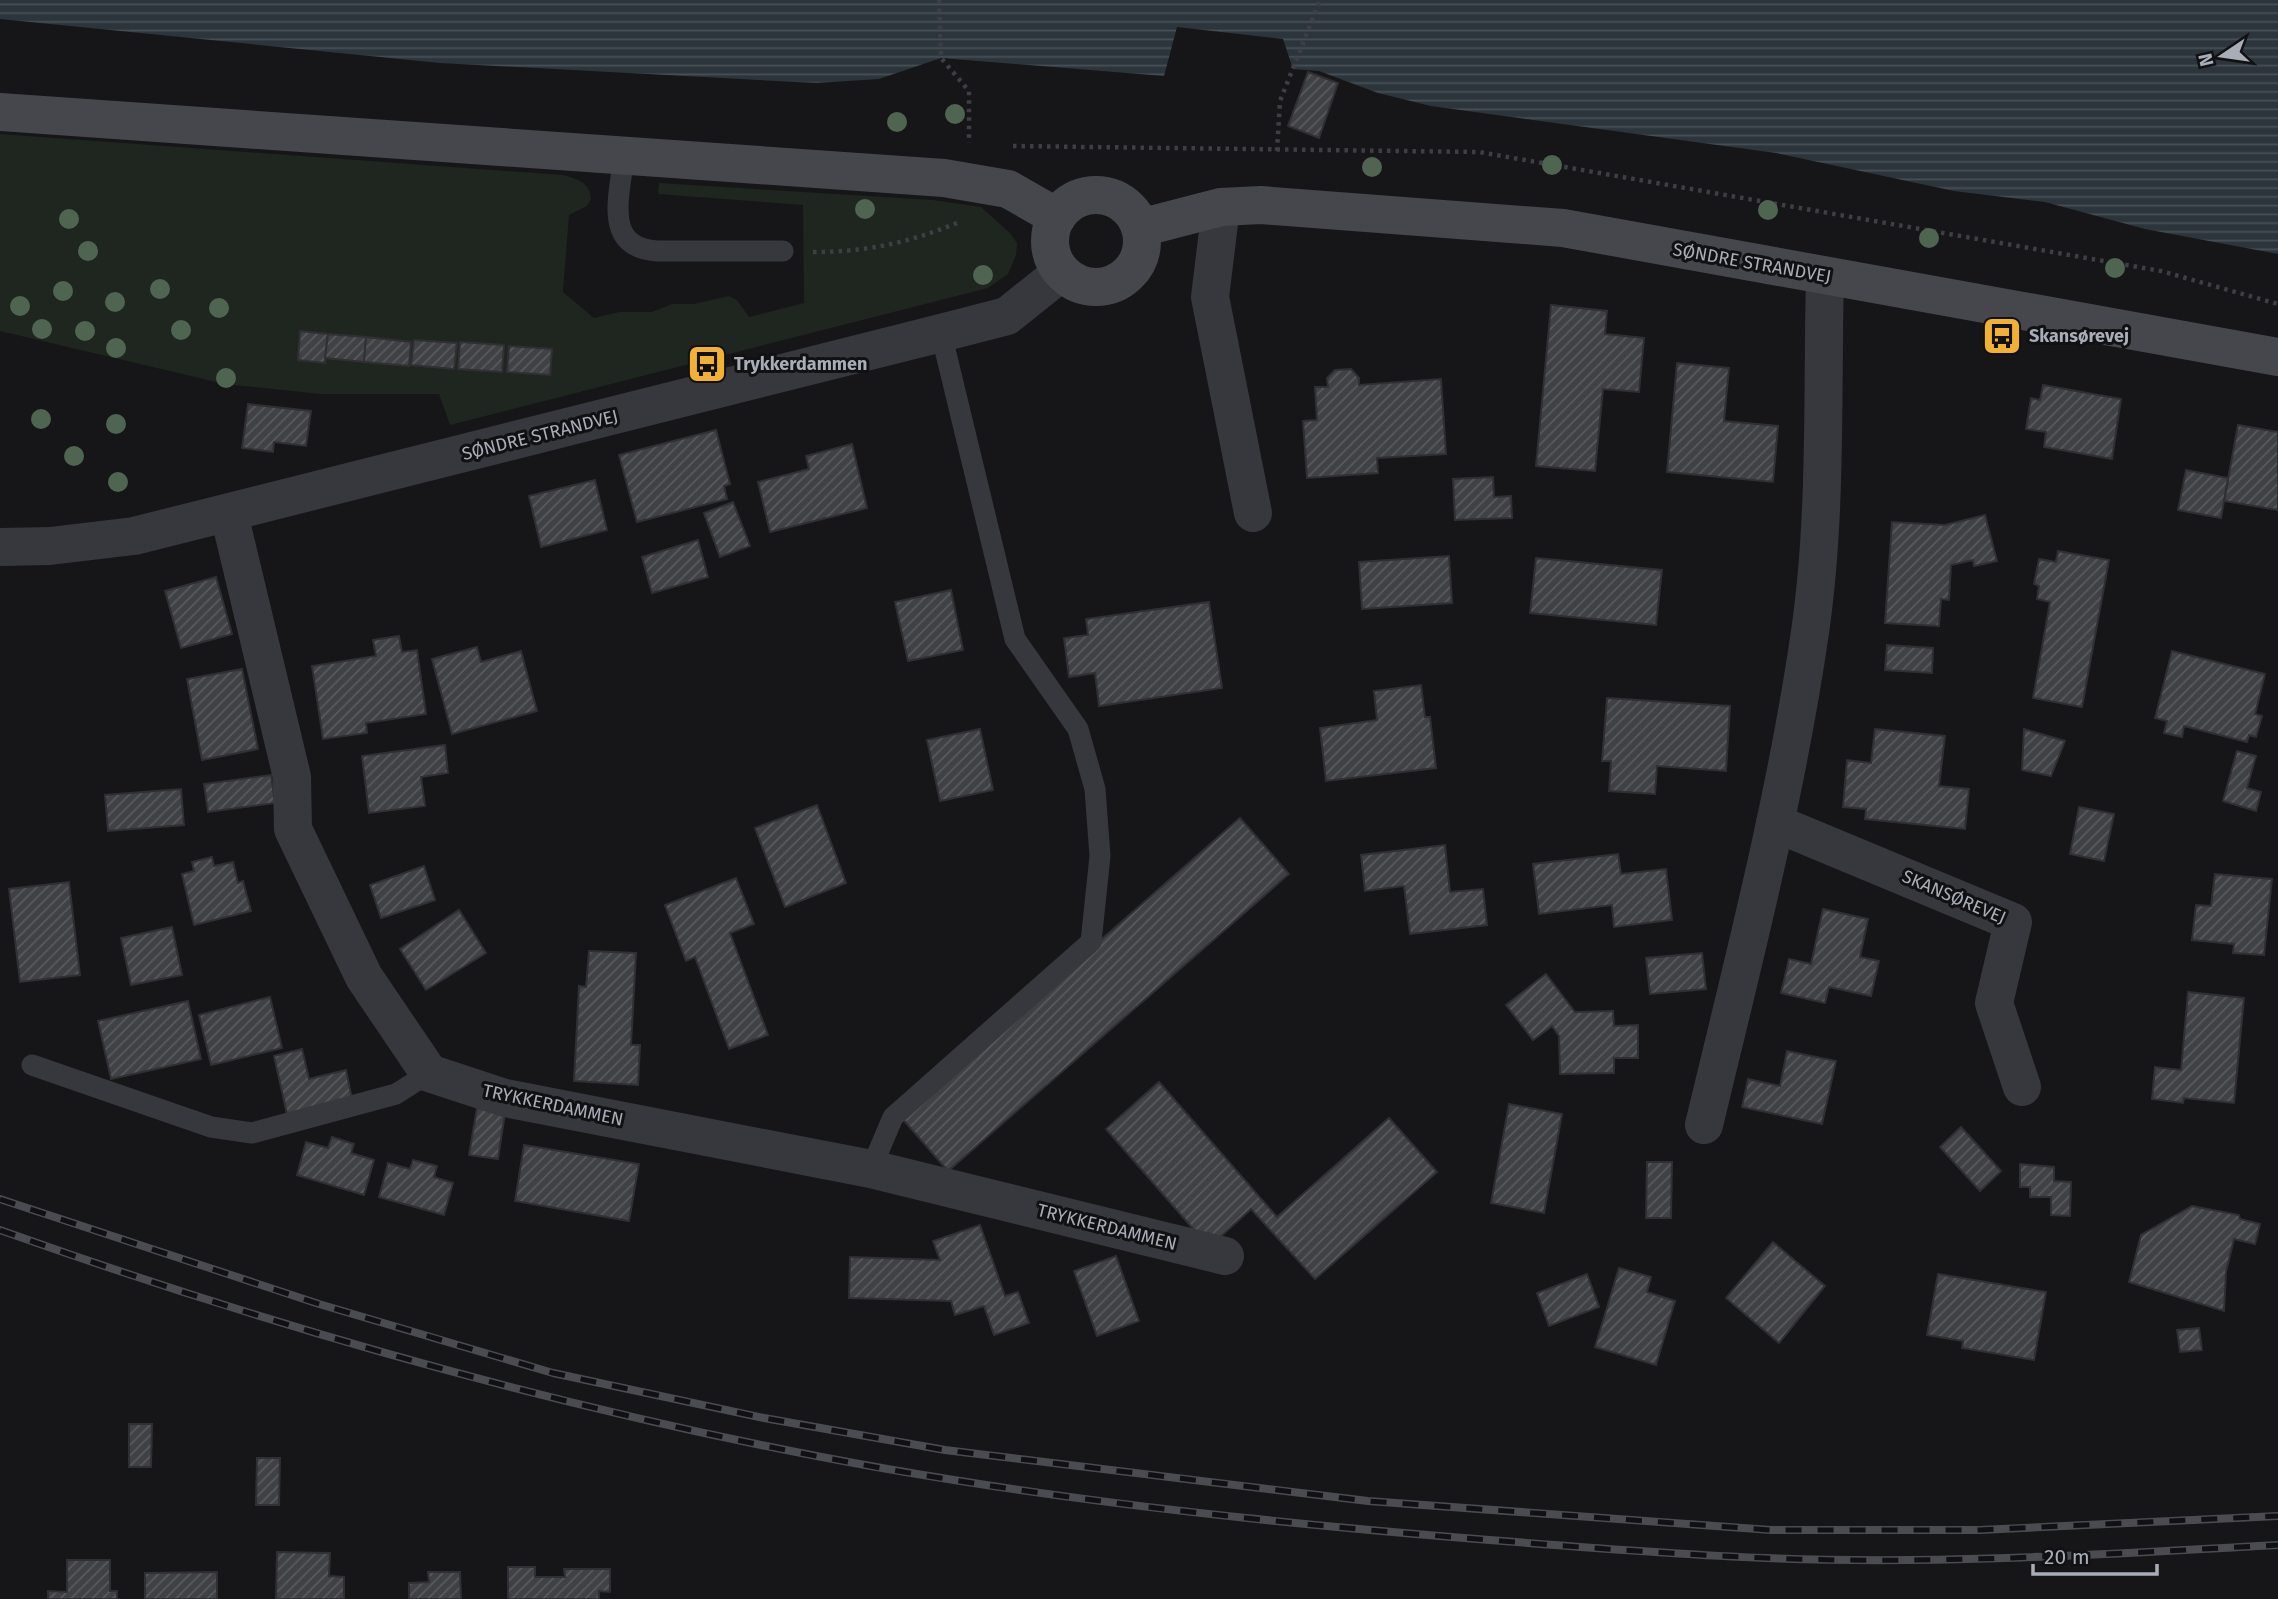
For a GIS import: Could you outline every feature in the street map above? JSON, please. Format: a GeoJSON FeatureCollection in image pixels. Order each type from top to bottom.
{"type":"FeatureCollection","features":[{"type":"Feature","properties":{"kind":"main road"},"geometry":{"type":"LineString","coordinates":[[1,119],[624,155],[943,178],[1008,189],[1057,217]]}},
{"type":"Feature","properties":{"kind":"main road"},"geometry":{"type":"LineString","coordinates":[[1095,195],[1123,204],[1140,228],[1142,246],[1137,263],[1118,281],[1093,288],[1077,283],[1062,272],[1050,246],[1051,231],[1057,217],[1080,198],[1095,195]]}},
{"type":"Feature","properties":{"kind":"main road","name":"SØNDRE STRANDVEJ"},"geometry":{"type":"LineString","coordinates":[[1140,228],[1222,207],[1261,205],[1563,228],[2278,357]]}},
{"type":"Feature","properties":{"kind":"street"},"geometry":{"type":"LineString","coordinates":[[1222,207],[1210,297],[1253,513]]}},
{"type":"Feature","properties":{"kind":"street","name":"SØNDRE STRANDVEJ"},"geometry":{"type":"LineString","coordinates":[[0,547],[90,543],[229,514],[1007,316],[1062,272]]}},
{"type":"Feature","properties":{"kind":"street"},"geometry":{"type":"LineString","coordinates":[[1704,1125],[1775,822],[1810,631],[1819,523],[1825,276]]}},
{"type":"Feature","properties":{"kind":"street"},"geometry":{"type":"LineString","coordinates":[[229,514],[292,778],[293,829],[364,977],[429,1073]]}},
{"type":"Feature","properties":{"kind":"street","name":"SKANSØREVEJ"},"geometry":{"type":"LineString","coordinates":[[1775,822],[2013,922],[1994,1003],[2022,1087]]}},
{"type":"Feature","properties":{"kind":"street","name":"TRYKKERDAMMEN"},"geometry":{"type":"LineString","coordinates":[[429,1073],[505,1098],[871,1169],[1225,1256]]}},
{"type":"Feature","properties":{"kind":"lane"},"geometry":{"type":"LineString","coordinates":[[624,155],[618,219],[621,233],[630,244],[642,250],[657,251],[783,251]]}},
{"type":"Feature","properties":{"kind":"lane"},"geometry":{"type":"LineString","coordinates":[[871,1169],[893,1117],[1091,942],[1100,856],[1095,789],[1078,729],[1016,639],[941,333]]}},
{"type":"Feature","properties":{"kind":"lane"},"geometry":{"type":"LineString","coordinates":[[32,1065],[211,1127],[252,1133],[396,1094],[429,1073]]}},
{"type":"Feature","properties":{"kind":"path"},"geometry":{"type":"LineString","coordinates":[[939,0],[941,58],[970,91],[968,145]]}},
{"type":"Feature","properties":{"kind":"path"},"geometry":{"type":"LineString","coordinates":[[1277,151],[1280,101],[1320,0]]}},
{"type":"Feature","properties":{"kind":"path"},"geometry":{"type":"LineString","coordinates":[[783,251],[878,248],[907,242],[961,221]]}},
{"type":"Feature","properties":{"kind":"shaded area"},"geometry":{"type":"Polygon","coordinates":[[[0,0],[2278,0],[2278,254],[2145,229],[2045,202],[1954,191],[1776,153],[1431,106],[1378,93],[1319,71],[1293,69],[1283,39],[1177,27],[1164,76],[941,58],[879,79],[816,83],[440,63],[0,19],[0,0]]]}},
{"type":"Feature","properties":{"kind":"shaded area"},"geometry":{"type":"Polygon","coordinates":[[[0,134],[568,176],[585,185],[591,199],[587,206],[569,215],[563,292],[594,318],[619,312],[652,312],[672,304],[694,304],[729,296],[737,300],[749,317],[804,303],[803,205],[658,194],[659,183],[933,200],[981,207],[1010,233],[1017,243],[1016,255],[1008,274],[988,288],[450,425],[439,394],[321,394],[225,384],[0,331],[0,134]]]}},
{"type":"Feature","properties":{"kind":"building"},"geometry":{"type":"Polygon","coordinates":[[[1308,72],[1338,83],[1319,138],[1288,126],[1308,72]]]}},
{"type":"Feature","properties":{"kind":"building"},"geometry":{"type":"Polygon","coordinates":[[[1551,305],[1607,311],[1605,334],[1644,338],[1639,392],[1603,389],[1595,471],[1536,466],[1551,305]]]}},
{"type":"Feature","properties":{"kind":"building"},"geometry":{"type":"Polygon","coordinates":[[[300,331],[328,334],[325,363],[298,360],[300,331]]]}},
{"type":"Feature","properties":{"kind":"building"},"geometry":{"type":"Polygon","coordinates":[[[328,334],[366,337],[364,362],[325,358],[328,334]]]}},
{"type":"Feature","properties":{"kind":"building"},"geometry":{"type":"Polygon","coordinates":[[[366,337],[411,342],[409,366],[364,362],[366,337]]]}},
{"type":"Feature","properties":{"kind":"building"},"geometry":{"type":"Polygon","coordinates":[[[414,340],[457,343],[454,369],[411,365],[414,340]]]}},
{"type":"Feature","properties":{"kind":"building"},"geometry":{"type":"Polygon","coordinates":[[[460,342],[504,345],[502,372],[458,369],[460,342]]]}},
{"type":"Feature","properties":{"kind":"building"},"geometry":{"type":"Polygon","coordinates":[[[509,346],[552,349],[550,375],[507,372],[509,346]]]}},
{"type":"Feature","properties":{"kind":"building"},"geometry":{"type":"Polygon","coordinates":[[[1677,363],[1729,368],[1724,421],[1778,426],[1773,482],[1667,472],[1677,363]]]}},
{"type":"Feature","properties":{"kind":"building"},"geometry":{"type":"Polygon","coordinates":[[[1351,369],[1359,378],[1359,385],[1441,379],[1446,454],[1377,458],[1378,473],[1307,478],[1303,421],[1317,420],[1315,387],[1328,387],[1327,378],[1335,370],[1351,369]]]}},
{"type":"Feature","properties":{"kind":"building"},"geometry":{"type":"Polygon","coordinates":[[[2043,385],[2121,399],[2112,459],[2044,447],[2046,432],[2026,429],[2031,398],[2040,400],[2043,385]]]}},
{"type":"Feature","properties":{"kind":"building"},"geometry":{"type":"Polygon","coordinates":[[[248,404],[311,411],[306,446],[274,442],[273,452],[242,448],[248,404]]]}},
{"type":"Feature","properties":{"kind":"building"},"geometry":{"type":"Polygon","coordinates":[[[2238,425],[2278,432],[2278,510],[2224,501],[2238,425]]]}},
{"type":"Feature","properties":{"kind":"building"},"geometry":{"type":"Polygon","coordinates":[[[716,430],[730,484],[724,486],[727,499],[637,522],[619,455],[716,430]]]}},
{"type":"Feature","properties":{"kind":"building"},"geometry":{"type":"Polygon","coordinates":[[[852,444],[867,508],[770,532],[758,482],[809,469],[806,456],[852,444]]]}},
{"type":"Feature","properties":{"kind":"building"},"geometry":{"type":"Polygon","coordinates":[[[2186,470],[2228,478],[2221,518],[2178,510],[2186,470]]]}},
{"type":"Feature","properties":{"kind":"building"},"geometry":{"type":"Polygon","coordinates":[[[1493,477],[1494,497],[1511,496],[1512,518],[1455,520],[1453,479],[1493,477]]]}},
{"type":"Feature","properties":{"kind":"building"},"geometry":{"type":"Polygon","coordinates":[[[595,480],[607,530],[541,547],[529,496],[595,480]]]}},
{"type":"Feature","properties":{"kind":"building"},"geometry":{"type":"Polygon","coordinates":[[[733,502],[750,546],[720,557],[704,513],[733,502]]]}},
{"type":"Feature","properties":{"kind":"building"},"geometry":{"type":"Polygon","coordinates":[[[1985,515],[1997,561],[1974,566],[1973,560],[1951,565],[1949,600],[1941,599],[1939,626],[1885,623],[1892,522],[1945,525],[1985,515]]]}},
{"type":"Feature","properties":{"kind":"building"},"geometry":{"type":"Polygon","coordinates":[[[698,540],[708,577],[652,593],[642,557],[698,540]]]}},
{"type":"Feature","properties":{"kind":"building"},"geometry":{"type":"Polygon","coordinates":[[[2058,551],[2109,560],[2082,707],[2033,698],[2050,602],[2037,599],[2039,586],[2034,584],[2039,559],[2056,562],[2058,551]]]}},
{"type":"Feature","properties":{"kind":"building"},"geometry":{"type":"Polygon","coordinates":[[[1449,556],[1452,603],[1362,609],[1359,562],[1449,556]]]}},
{"type":"Feature","properties":{"kind":"building"},"geometry":{"type":"Polygon","coordinates":[[[1536,558],[1662,570],[1656,625],[1530,613],[1536,558]]]}},
{"type":"Feature","properties":{"kind":"building"},"geometry":{"type":"Polygon","coordinates":[[[216,577],[232,634],[181,648],[165,591],[216,577]]]}},
{"type":"Feature","properties":{"kind":"building"},"geometry":{"type":"Polygon","coordinates":[[[951,590],[963,650],[908,661],[895,602],[951,590]]]}},
{"type":"Feature","properties":{"kind":"building"},"geometry":{"type":"Polygon","coordinates":[[[1209,602],[1222,688],[1099,706],[1095,673],[1069,677],[1064,638],[1088,635],[1086,619],[1209,602]]]}},
{"type":"Feature","properties":{"kind":"building"},"geometry":{"type":"Polygon","coordinates":[[[399,636],[402,652],[417,650],[426,714],[366,723],[367,733],[323,739],[312,666],[376,656],[373,640],[399,636]]]}},
{"type":"Feature","properties":{"kind":"building"},"geometry":{"type":"Polygon","coordinates":[[[1887,645],[1933,648],[1932,673],[1885,670],[1887,645]]]}},
{"type":"Feature","properties":{"kind":"building"},"geometry":{"type":"Polygon","coordinates":[[[477,647],[481,662],[521,651],[537,711],[452,734],[432,659],[477,647]]]}},
{"type":"Feature","properties":{"kind":"building"},"geometry":{"type":"Polygon","coordinates":[[[2172,651],[2265,674],[2255,714],[2262,716],[2256,737],[2249,735],[2247,742],[2184,726],[2182,737],[2164,733],[2167,721],[2155,718],[2172,651]]]}},
{"type":"Feature","properties":{"kind":"building"},"geometry":{"type":"Polygon","coordinates":[[[242,669],[258,749],[202,760],[187,679],[242,669]]]}},
{"type":"Feature","properties":{"kind":"building"},"geometry":{"type":"Polygon","coordinates":[[[1421,685],[1425,717],[1430,717],[1436,768],[1326,781],[1320,728],[1377,720],[1374,691],[1421,685]]]}},
{"type":"Feature","properties":{"kind":"building"},"geometry":{"type":"Polygon","coordinates":[[[1607,698],[1730,706],[1726,771],[1657,766],[1655,794],[1609,791],[1611,761],[1602,761],[1607,698]]]}},
{"type":"Feature","properties":{"kind":"building"},"geometry":{"type":"Polygon","coordinates":[[[980,729],[993,790],[940,801],[927,740],[980,729]]]}},
{"type":"Feature","properties":{"kind":"building"},"geometry":{"type":"Polygon","coordinates":[[[1875,729],[1945,736],[1939,786],[1969,789],[1965,829],[1865,819],[1866,809],[1843,807],[1847,760],[1871,763],[1875,729]]]}},
{"type":"Feature","properties":{"kind":"building"},"geometry":{"type":"Polygon","coordinates":[[[2024,729],[2065,741],[2051,776],[2022,770],[2024,729]]]}},
{"type":"Feature","properties":{"kind":"building"},"geometry":{"type":"Polygon","coordinates":[[[445,745],[448,773],[421,777],[425,806],[369,813],[362,756],[445,745]]]}},
{"type":"Feature","properties":{"kind":"building"},"geometry":{"type":"Polygon","coordinates":[[[2237,751],[2256,756],[2247,788],[2261,792],[2256,811],[2223,801],[2237,751]]]}},
{"type":"Feature","properties":{"kind":"building"},"geometry":{"type":"Polygon","coordinates":[[[271,775],[275,803],[208,812],[204,784],[271,775]]]}},
{"type":"Feature","properties":{"kind":"building"},"geometry":{"type":"Polygon","coordinates":[[[181,789],[184,825],[108,831],[105,795],[181,789]]]}},
{"type":"Feature","properties":{"kind":"building"},"geometry":{"type":"Polygon","coordinates":[[[817,805],[846,883],[785,907],[755,828],[817,805]]]}},
{"type":"Feature","properties":{"kind":"building"},"geometry":{"type":"Polygon","coordinates":[[[2079,807],[2114,814],[2104,861],[2070,854],[2079,807]]]}},
{"type":"Feature","properties":{"kind":"building"},"geometry":{"type":"Polygon","coordinates":[[[1240,818],[1289,874],[948,1171],[900,1116],[1240,818]]]}},
{"type":"Feature","properties":{"kind":"building"},"geometry":{"type":"Polygon","coordinates":[[[1445,845],[1450,892],[1483,889],[1487,925],[1410,934],[1404,886],[1365,891],[1361,855],[1445,845]]]}},
{"type":"Feature","properties":{"kind":"building"},"geometry":{"type":"Polygon","coordinates":[[[1618,854],[1621,874],[1666,869],[1672,920],[1614,927],[1612,905],[1539,914],[1533,864],[1618,854]]]}},
{"type":"Feature","properties":{"kind":"building"},"geometry":{"type":"Polygon","coordinates":[[[212,857],[214,866],[233,862],[238,883],[243,881],[251,911],[194,925],[182,874],[194,871],[192,862],[212,857]]]}},
{"type":"Feature","properties":{"kind":"building"},"geometry":{"type":"Polygon","coordinates":[[[424,866],[435,900],[381,918],[370,885],[424,866]]]}},
{"type":"Feature","properties":{"kind":"building"},"geometry":{"type":"Polygon","coordinates":[[[2215,874],[2272,879],[2264,955],[2233,953],[2234,944],[2192,940],[2196,905],[2211,906],[2215,874]]]}},
{"type":"Feature","properties":{"kind":"building"},"geometry":{"type":"Polygon","coordinates":[[[736,878],[754,924],[730,933],[768,1035],[729,1049],[695,957],[686,961],[665,905],[736,878]]]}},
{"type":"Feature","properties":{"kind":"building"},"geometry":{"type":"Polygon","coordinates":[[[69,882],[80,975],[20,982],[9,889],[69,882]]]}},
{"type":"Feature","properties":{"kind":"building"},"geometry":{"type":"Polygon","coordinates":[[[1823,909],[1868,919],[1860,957],[1879,961],[1871,996],[1829,987],[1825,1003],[1781,993],[1789,959],[1811,964],[1823,909]]]}},
{"type":"Feature","properties":{"kind":"building"},"geometry":{"type":"Polygon","coordinates":[[[459,910],[486,953],[426,990],[400,949],[459,910]]]}},
{"type":"Feature","properties":{"kind":"building"},"geometry":{"type":"Polygon","coordinates":[[[172,927],[182,975],[131,985],[121,938],[172,927]]]}},
{"type":"Feature","properties":{"kind":"building"},"geometry":{"type":"Polygon","coordinates":[[[589,951],[636,953],[631,1045],[640,1045],[638,1085],[574,1081],[579,986],[586,987],[589,951]]]}},
{"type":"Feature","properties":{"kind":"building"},"geometry":{"type":"Polygon","coordinates":[[[1702,953],[1706,989],[1650,994],[1646,958],[1702,953]]]}},
{"type":"Feature","properties":{"kind":"building"},"geometry":{"type":"Polygon","coordinates":[[[1546,974],[1575,1012],[1613,1011],[1614,1026],[1638,1025],[1638,1058],[1614,1058],[1614,1073],[1560,1074],[1559,1036],[1552,1026],[1533,1040],[1506,1005],[1546,974]]]}},
{"type":"Feature","properties":{"kind":"building"},"geometry":{"type":"Polygon","coordinates":[[[2188,992],[2244,998],[2234,1103],[2184,1098],[2183,1103],[2152,1099],[2155,1067],[2181,1070],[2188,992]]]}},
{"type":"Feature","properties":{"kind":"building"},"geometry":{"type":"Polygon","coordinates":[[[270,997],[282,1048],[211,1065],[199,1015],[270,997]]]}},
{"type":"Feature","properties":{"kind":"building"},"geometry":{"type":"Polygon","coordinates":[[[188,1001],[201,1059],[111,1079],[98,1021],[188,1001]]]}},
{"type":"Feature","properties":{"kind":"building"},"geometry":{"type":"Polygon","coordinates":[[[302,1049],[309,1079],[346,1070],[352,1099],[287,1114],[274,1056],[302,1049]]]}},
{"type":"Feature","properties":{"kind":"building"},"geometry":{"type":"Polygon","coordinates":[[[1787,1051],[1836,1061],[1822,1124],[1742,1107],[1748,1079],[1780,1086],[1787,1051]]]}},
{"type":"Feature","properties":{"kind":"building"},"geometry":{"type":"Polygon","coordinates":[[[1159,1082],[1277,1217],[1389,1118],[1437,1172],[1315,1279],[1251,1209],[1209,1247],[1106,1129],[1159,1082]]]}},
{"type":"Feature","properties":{"kind":"building"},"geometry":{"type":"Polygon","coordinates":[[[1509,1104],[1562,1114],[1544,1213],[1491,1203],[1509,1104]]]}},
{"type":"Feature","properties":{"kind":"building"},"geometry":{"type":"Polygon","coordinates":[[[477,1108],[505,1113],[498,1159],[469,1155],[477,1108]]]}},
{"type":"Feature","properties":{"kind":"building"},"geometry":{"type":"Polygon","coordinates":[[[1961,1127],[2001,1171],[1980,1191],[1940,1147],[1961,1127]]]}},
{"type":"Feature","properties":{"kind":"building"},"geometry":{"type":"Polygon","coordinates":[[[332,1137],[354,1144],[351,1153],[374,1160],[364,1195],[297,1175],[306,1142],[328,1148],[332,1137]]]}},
{"type":"Feature","properties":{"kind":"building"},"geometry":{"type":"Polygon","coordinates":[[[524,1145],[639,1164],[629,1221],[515,1201],[524,1145]]]}},
{"type":"Feature","properties":{"kind":"building"},"geometry":{"type":"Polygon","coordinates":[[[413,1160],[437,1166],[434,1177],[453,1183],[444,1215],[379,1197],[388,1163],[410,1169],[413,1160]]]}},
{"type":"Feature","properties":{"kind":"building"},"geometry":{"type":"Polygon","coordinates":[[[1647,1162],[1672,1162],[1671,1218],[1646,1218],[1647,1162]]]}},
{"type":"Feature","properties":{"kind":"building"},"geometry":{"type":"Polygon","coordinates":[[[2020,1164],[2054,1167],[2054,1181],[2071,1182],[2070,1216],[2051,1215],[2051,1197],[2030,1197],[2030,1187],[2020,1187],[2020,1164]]]}},
{"type":"Feature","properties":{"kind":"building"},"geometry":{"type":"Polygon","coordinates":[[[2192,1206],[2239,1215],[2240,1219],[2260,1224],[2255,1244],[2234,1239],[2226,1272],[2224,1311],[2129,1282],[2141,1235],[2192,1206]]]}},
{"type":"Feature","properties":{"kind":"building"},"geometry":{"type":"Polygon","coordinates":[[[980,1225],[1005,1296],[1018,1292],[1029,1323],[994,1335],[984,1306],[955,1315],[951,1301],[849,1298],[850,1257],[940,1260],[933,1241],[980,1225]]]}},
{"type":"Feature","properties":{"kind":"building"},"geometry":{"type":"Polygon","coordinates":[[[1773,1242],[1825,1286],[1779,1343],[1726,1298],[1773,1242]]]}},
{"type":"Feature","properties":{"kind":"building"},"geometry":{"type":"Polygon","coordinates":[[[1116,1256],[1139,1321],[1097,1336],[1074,1271],[1116,1256]]]}},
{"type":"Feature","properties":{"kind":"building"},"geometry":{"type":"Polygon","coordinates":[[[1619,1268],[1651,1277],[1647,1292],[1675,1301],[1656,1365],[1595,1347],[1619,1268]]]}},
{"type":"Feature","properties":{"kind":"building"},"geometry":{"type":"Polygon","coordinates":[[[1587,1274],[1599,1307],[1549,1326],[1537,1293],[1587,1274]]]}},
{"type":"Feature","properties":{"kind":"building"},"geometry":{"type":"Polygon","coordinates":[[[1938,1274],[2046,1292],[2034,1360],[1962,1348],[1963,1341],[1927,1335],[1938,1274]]]}},
{"type":"Feature","properties":{"kind":"building"},"geometry":{"type":"Polygon","coordinates":[[[2199,1328],[2202,1350],[2180,1352],[2177,1330],[2199,1328]]]}},
{"type":"Feature","properties":{"kind":"building"},"geometry":{"type":"Polygon","coordinates":[[[129,1424],[152,1424],[151,1467],[129,1467],[129,1424]]]}},
{"type":"Feature","properties":{"kind":"building"},"geometry":{"type":"Polygon","coordinates":[[[257,1458],[280,1458],[279,1505],[256,1505],[257,1458]]]}},
{"type":"Feature","properties":{"kind":"building"},"geometry":{"type":"Polygon","coordinates":[[[277,1552],[330,1553],[329,1576],[344,1577],[344,1599],[276,1599],[277,1552]]]}},
{"type":"Feature","properties":{"kind":"building"},"geometry":{"type":"Polygon","coordinates":[[[67,1560],[110,1560],[110,1591],[117,1591],[117,1599],[48,1599],[48,1591],[67,1592],[67,1560]]]}},
{"type":"Feature","properties":{"kind":"building"},"geometry":{"type":"Polygon","coordinates":[[[508,1567],[535,1567],[535,1577],[565,1577],[564,1569],[610,1569],[610,1592],[599,1591],[599,1599],[508,1599],[508,1567]]]}},
{"type":"Feature","properties":{"kind":"building"},"geometry":{"type":"Polygon","coordinates":[[[217,1572],[217,1599],[145,1599],[145,1573],[217,1572]]]}},
{"type":"Feature","properties":{"kind":"building"},"geometry":{"type":"Polygon","coordinates":[[[428,1572],[460,1572],[461,1599],[409,1599],[409,1583],[429,1582],[428,1572]]]}},
{"type":"Feature","properties":{"kind":"railway"},"geometry":{"type":"LineString","coordinates":[[0,1199],[319,1304],[553,1373],[764,1418],[945,1450],[1368,1501],[1771,1530],[1980,1530],[2278,1516]]}},
{"type":"Feature","properties":{"kind":"railway"},"geometry":{"type":"LineString","coordinates":[[0,1230],[282,1323],[472,1377],[761,1445],[1023,1491],[1376,1531],[1615,1550],[1766,1558],[1958,1559],[2278,1545]]}},
{"type":"Feature","properties":{"kind":"place","name":"Skansørevej"},"geometry":{"type":"Point","coordinates":[2002,336]}},
{"type":"Feature","properties":{"kind":"place","name":"Trykkerdammen"},"geometry":{"type":"Point","coordinates":[707,364]}}]}
